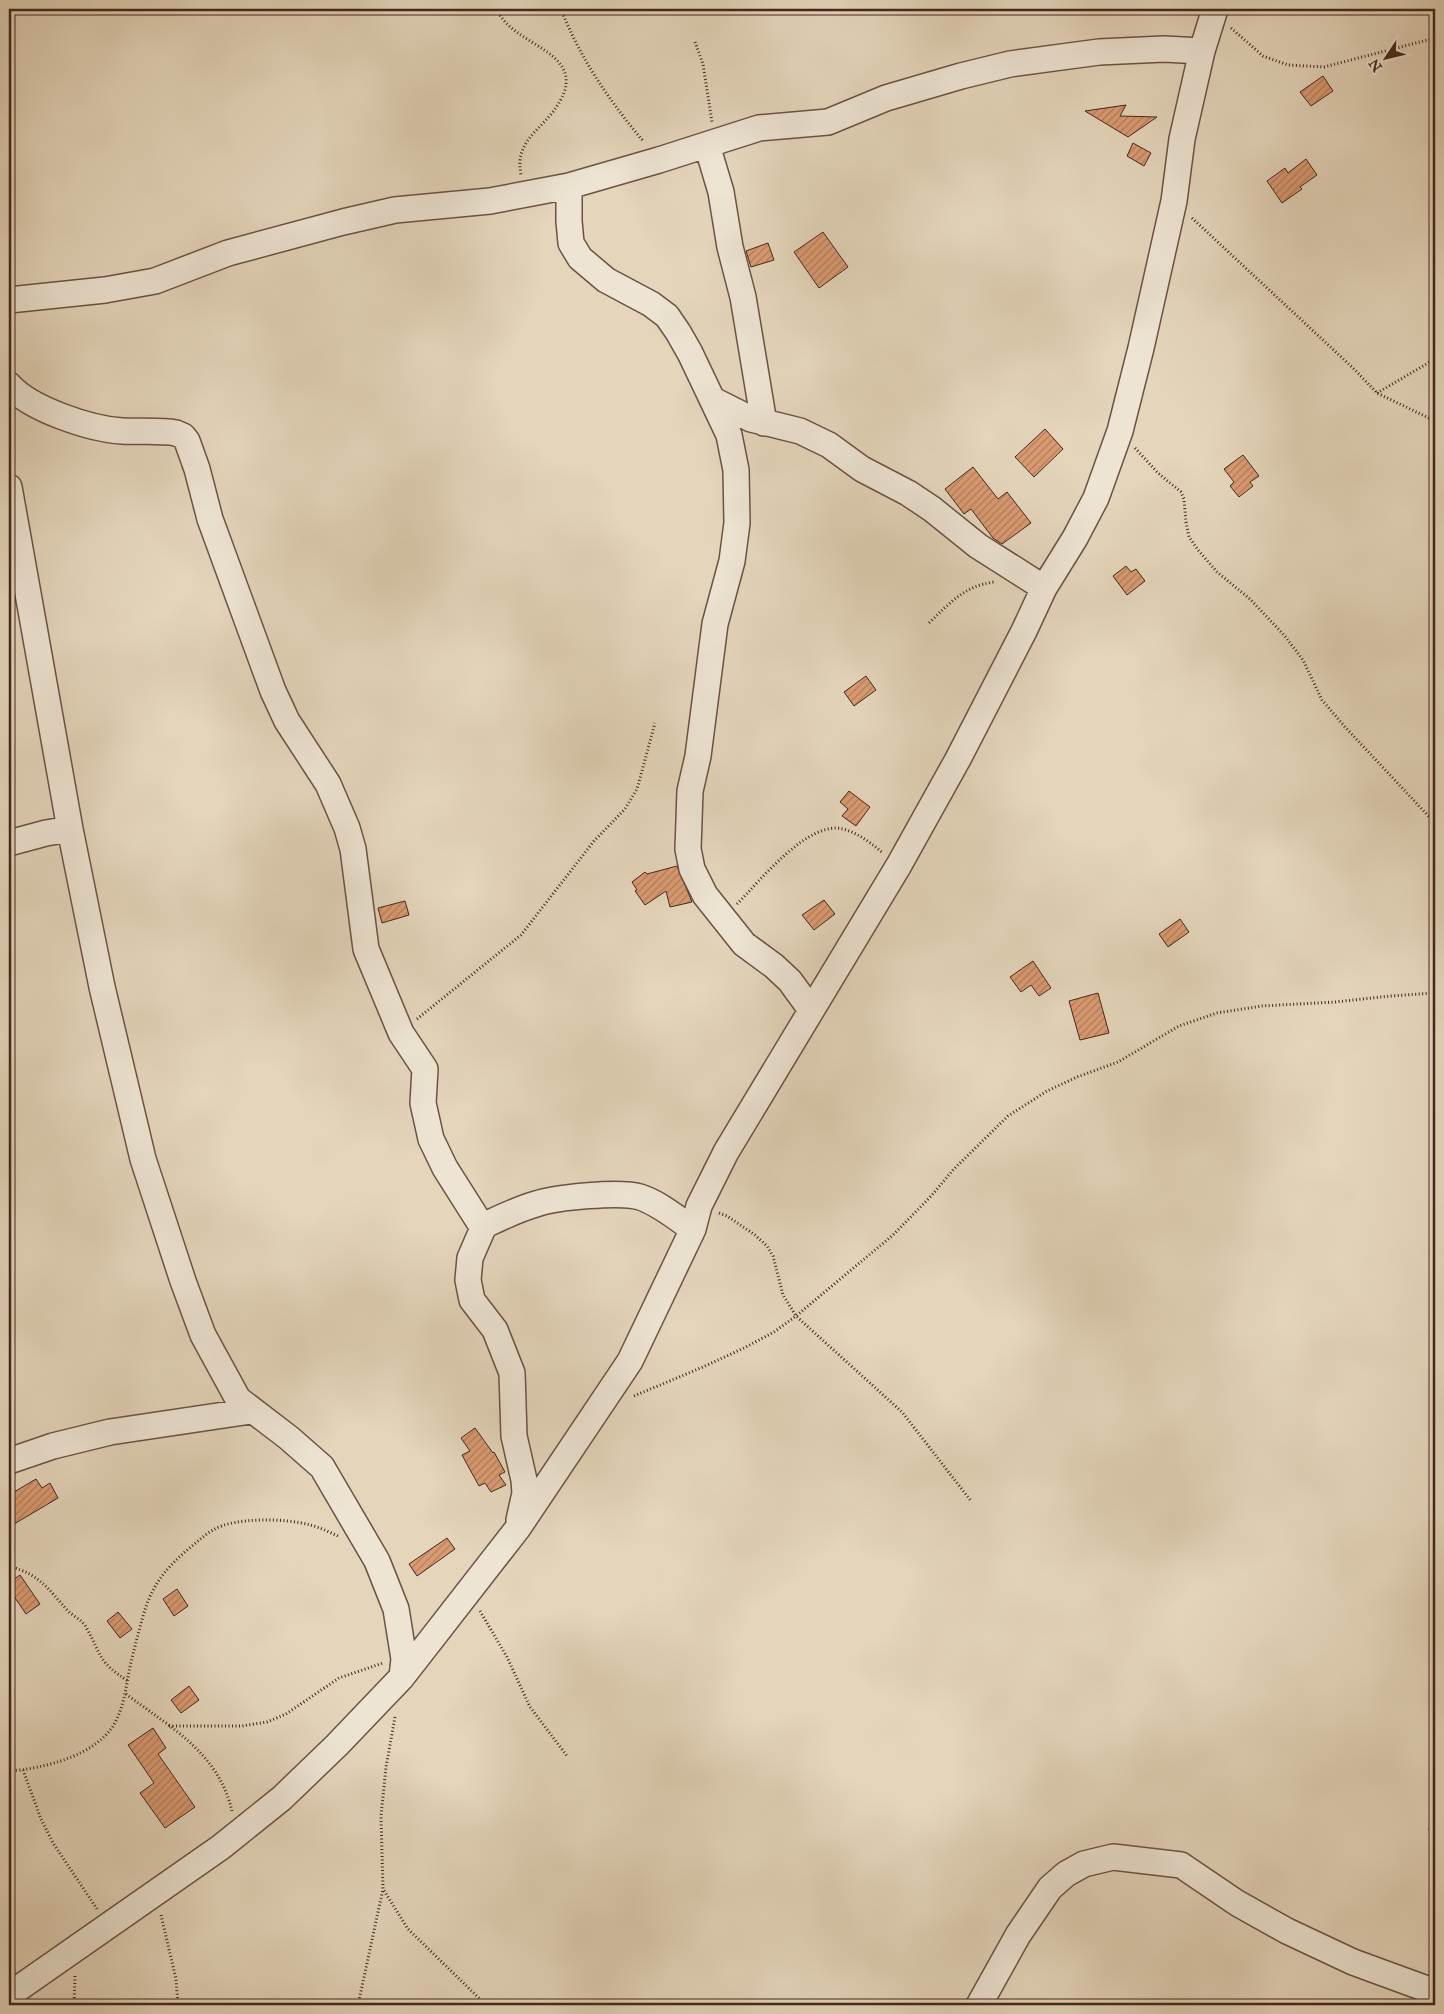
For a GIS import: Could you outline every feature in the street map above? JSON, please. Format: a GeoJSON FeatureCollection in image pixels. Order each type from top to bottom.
{"type":"FeatureCollection","features":[{"type":"Feature","properties":{"kind":"street"},"geometry":{"type":"LineString","coordinates":[[9,1994],[76,1950],[105,1927],[234,1836],[282,1798],[337,1745],[468,1591],[518,1528],[630,1361],[726,1152],[899,865],[963,750],[1044,588],[1075,538],[1096,498],[1120,431],[1146,330],[1174,202],[1182,139],[1202,51],[1214,10]]}},
{"type":"Feature","properties":{"kind":"street"},"geometry":{"type":"LineString","coordinates":[[9,300],[105,290],[155,281],[228,253],[395,210],[490,201],[570,186],[760,128],[828,122],[886,98],[1010,64],[1099,52],[1164,49],[1202,51]]}},
{"type":"Feature","properties":{"kind":"street"},"geometry":{"type":"LineString","coordinates":[[711,144],[730,247],[743,297],[764,423]]}},
{"type":"Feature","properties":{"kind":"street"},"geometry":{"type":"LineString","coordinates":[[570,186],[569,221],[572,243],[580,258],[606,280],[651,304],[667,316],[678,332],[729,435],[736,470],[737,523],[732,561],[715,624],[698,756],[690,791],[688,849],[698,883],[704,895],[748,948],[774,966],[790,981],[811,1010]]}},
{"type":"Feature","properties":{"kind":"street"},"geometry":{"type":"LineString","coordinates":[[12,394],[77,421],[120,431],[176,432],[183,436],[187,442],[210,520],[273,691],[287,721],[328,784],[347,828],[353,850],[366,949],[401,1033],[425,1069],[423,1103],[431,1139],[445,1168],[483,1226],[470,1258],[468,1280],[472,1300],[495,1330],[512,1373],[514,1436],[525,1493],[518,1528]]}},
{"type":"Feature","properties":{"kind":"street"},"geometry":{"type":"LineString","coordinates":[[713,400],[751,419],[800,430],[829,444],[862,469],[908,492],[978,546],[1044,588]]}},
{"type":"Feature","properties":{"kind":"street"},"geometry":{"type":"LineString","coordinates":[[9,487],[70,829],[102,987],[143,1159],[183,1281],[202,1335],[238,1399],[313,1458],[331,1481],[377,1561],[396,1609],[403,1668]]}},
{"type":"Feature","properties":{"kind":"street"},"geometry":{"type":"LineString","coordinates":[[9,843],[70,829]]}},
{"type":"Feature","properties":{"kind":"street"},"geometry":{"type":"LineString","coordinates":[[483,1226],[550,1200],[626,1195],[639,1197],[696,1217]]}},
{"type":"Feature","properties":{"kind":"street"},"geometry":{"type":"LineString","coordinates":[[9,1461],[53,1446],[110,1432],[251,1411]]}},
{"type":"Feature","properties":{"kind":"street"},"geometry":{"type":"LineString","coordinates":[[979,2005],[1018,1934],[1050,1888],[1066,1874],[1084,1864],[1113,1858],[1181,1865],[1237,1903],[1287,1931],[1353,1962],[1435,1992]]}},
{"type":"Feature","properties":{"kind":"path"},"geometry":{"type":"LineString","coordinates":[[497,9],[500,16],[510,25],[556,58],[564,72],[565,80],[562,95],[557,106],[534,132],[522,150],[519,164],[526,193]]}},
{"type":"Feature","properties":{"kind":"path"},"geometry":{"type":"LineString","coordinates":[[561,9],[580,52],[610,98],[659,160]]}},
{"type":"Feature","properties":{"kind":"path"},"geometry":{"type":"LineString","coordinates":[[1214,10],[1263,56],[1288,65],[1324,67],[1435,38]]}},
{"type":"Feature","properties":{"kind":"path"},"geometry":{"type":"LineString","coordinates":[[695,42],[703,64],[711,144]]}},
{"type":"Feature","properties":{"kind":"path"},"geometry":{"type":"LineString","coordinates":[[1174,202],[1353,368],[1377,393],[1435,422]]}},
{"type":"Feature","properties":{"kind":"path"},"geometry":{"type":"LineString","coordinates":[[1377,393],[1435,359]]}},
{"type":"Feature","properties":{"kind":"path"},"geometry":{"type":"LineString","coordinates":[[1120,431],[1158,473],[1181,492],[1184,498],[1189,537],[1198,550],[1218,572],[1250,599],[1284,635],[1303,660],[1322,700],[1435,823]]}},
{"type":"Feature","properties":{"kind":"path"},"geometry":{"type":"LineString","coordinates":[[929,623],[967,590],[979,584],[996,581]]}},
{"type":"Feature","properties":{"kind":"path"},"geometry":{"type":"LineString","coordinates":[[401,1033],[521,935],[594,840],[625,809],[636,789],[655,723]]}},
{"type":"Feature","properties":{"kind":"path"},"geometry":{"type":"LineString","coordinates":[[723,917],[788,852],[811,835],[827,829],[842,828],[860,836],[899,865]]}},
{"type":"Feature","properties":{"kind":"path"},"geometry":{"type":"LineString","coordinates":[[630,1398],[744,1348],[774,1332],[796,1316],[893,1235],[932,1195],[952,1170],[1008,1116],[1046,1092],[1077,1077],[1118,1062],[1180,1026],[1217,1013],[1262,1006],[1435,993]]}},
{"type":"Feature","properties":{"kind":"path"},"geometry":{"type":"LineString","coordinates":[[696,1217],[727,1216],[767,1246],[773,1256],[783,1295],[796,1316],[902,1412],[971,1501]]}},
{"type":"Feature","properties":{"kind":"path"},"geometry":{"type":"LineString","coordinates":[[9,1771],[23,1770],[70,1758],[99,1741],[113,1726],[126,1694],[142,1618],[157,1581],[169,1566],[214,1529],[235,1522],[276,1520],[310,1524],[340,1537]]}},
{"type":"Feature","properties":{"kind":"path"},"geometry":{"type":"LineString","coordinates":[[9,1566],[34,1576],[45,1584],[72,1614],[86,1625],[97,1653],[106,1666],[128,1681]]}},
{"type":"Feature","properties":{"kind":"path"},"geometry":{"type":"LineString","coordinates":[[468,1591],[507,1657],[528,1702],[567,1756]]}},
{"type":"Feature","properties":{"kind":"path"},"geometry":{"type":"LineString","coordinates":[[169,1726],[242,1726],[267,1722],[286,1714],[339,1678],[375,1665],[403,1668]]}},
{"type":"Feature","properties":{"kind":"path"},"geometry":{"type":"LineString","coordinates":[[126,1694],[206,1757],[218,1775],[229,1800],[234,1818],[234,1836]]}},
{"type":"Feature","properties":{"kind":"path"},"geometry":{"type":"LineString","coordinates":[[358,2005],[383,1889],[381,1816],[386,1767],[396,1712]]}},
{"type":"Feature","properties":{"kind":"path"},"geometry":{"type":"LineString","coordinates":[[23,1770],[41,1819],[53,1843],[92,1901],[105,1927]]}},
{"type":"Feature","properties":{"kind":"path"},"geometry":{"type":"LineString","coordinates":[[1429,1828],[1435,1834]]}},
{"type":"Feature","properties":{"kind":"path"},"geometry":{"type":"LineString","coordinates":[[383,1889],[408,1929],[486,2005]]}},
{"type":"Feature","properties":{"kind":"path"},"geometry":{"type":"LineString","coordinates":[[155,1892],[176,1979],[178,2005]]}},
{"type":"Feature","properties":{"kind":"building"},"geometry":{"type":"Polygon","coordinates":[[[1323,76],[1333,91],[1311,106],[1300,92],[1323,76]]]}},
{"type":"Feature","properties":{"kind":"building"},"geometry":{"type":"Polygon","coordinates":[[[1126,105],[1120,116],[1157,117],[1128,137],[1085,111],[1126,105]]]}},
{"type":"Feature","properties":{"kind":"building"},"geometry":{"type":"Polygon","coordinates":[[[1133,143],[1151,153],[1144,166],[1127,156],[1133,143]]]}},
{"type":"Feature","properties":{"kind":"building"},"geometry":{"type":"Polygon","coordinates":[[[1306,159],[1317,175],[1300,187],[1302,189],[1282,203],[1267,181],[1285,168],[1288,173],[1306,159]]]}},
{"type":"Feature","properties":{"kind":"building"},"geometry":{"type":"Polygon","coordinates":[[[823,232],[848,267],[819,288],[794,252],[823,232]]]}},
{"type":"Feature","properties":{"kind":"building"},"geometry":{"type":"Polygon","coordinates":[[[768,243],[774,260],[751,267],[746,251],[768,243]]]}},
{"type":"Feature","properties":{"kind":"building"},"geometry":{"type":"Polygon","coordinates":[[[1045,429],[1063,449],[1034,477],[1015,457],[1045,429]]]}},
{"type":"Feature","properties":{"kind":"building"},"geometry":{"type":"Polygon","coordinates":[[[1243,455],[1259,476],[1250,482],[1253,486],[1239,497],[1230,486],[1234,482],[1224,469],[1243,455]]]}},
{"type":"Feature","properties":{"kind":"building"},"geometry":{"type":"Polygon","coordinates":[[[973,467],[998,499],[1007,492],[1031,523],[1002,544],[993,538],[971,509],[964,514],[945,489],[973,467]]]}},
{"type":"Feature","properties":{"kind":"building"},"geometry":{"type":"Polygon","coordinates":[[[1126,566],[1131,572],[1136,569],[1145,581],[1127,595],[1113,576],[1126,566]]]}},
{"type":"Feature","properties":{"kind":"building"},"geometry":{"type":"Polygon","coordinates":[[[866,676],[876,690],[854,706],[844,692],[866,676]]]}},
{"type":"Feature","properties":{"kind":"building"},"geometry":{"type":"Polygon","coordinates":[[[849,791],[870,807],[856,826],[842,816],[848,809],[840,802],[849,791]]]}},
{"type":"Feature","properties":{"kind":"building"},"geometry":{"type":"Polygon","coordinates":[[[677,866],[692,902],[670,907],[666,891],[645,905],[635,891],[637,890],[632,882],[645,872],[647,874],[677,866]]]}},
{"type":"Feature","properties":{"kind":"building"},"geometry":{"type":"Polygon","coordinates":[[[824,900],[835,914],[814,930],[802,915],[824,900]]]}},
{"type":"Feature","properties":{"kind":"building"},"geometry":{"type":"Polygon","coordinates":[[[405,901],[409,915],[382,923],[378,908],[405,901]]]}},
{"type":"Feature","properties":{"kind":"building"},"geometry":{"type":"Polygon","coordinates":[[[1180,919],[1189,932],[1168,947],[1159,934],[1180,919]]]}},
{"type":"Feature","properties":{"kind":"building"},"geometry":{"type":"Polygon","coordinates":[[[1033,961],[1051,988],[1039,996],[1031,985],[1021,992],[1010,977],[1033,961]]]}},
{"type":"Feature","properties":{"kind":"building"},"geometry":{"type":"Polygon","coordinates":[[[1098,993],[1109,1033],[1080,1040],[1069,1001],[1098,993]]]}},
{"type":"Feature","properties":{"kind":"building"},"geometry":{"type":"Polygon","coordinates":[[[475,1428],[494,1452],[505,1472],[499,1475],[506,1485],[491,1492],[485,1483],[479,1486],[462,1455],[470,1451],[461,1438],[475,1428]]]}},
{"type":"Feature","properties":{"kind":"building"},"geometry":{"type":"Polygon","coordinates":[[[36,1479],[42,1488],[50,1483],[58,1498],[9,1527],[9,1495],[36,1479]]]}},
{"type":"Feature","properties":{"kind":"building"},"geometry":{"type":"Polygon","coordinates":[[[447,1538],[455,1549],[417,1576],[409,1564],[447,1538]]]}},
{"type":"Feature","properties":{"kind":"building"},"geometry":{"type":"Polygon","coordinates":[[[20,1575],[40,1604],[26,1614],[9,1589],[9,1583],[20,1575]]]}},
{"type":"Feature","properties":{"kind":"building"},"geometry":{"type":"Polygon","coordinates":[[[177,1589],[188,1606],[174,1616],[163,1599],[177,1589]]]}},
{"type":"Feature","properties":{"kind":"building"},"geometry":{"type":"Polygon","coordinates":[[[118,1612],[132,1629],[120,1638],[107,1621],[118,1612]]]}},
{"type":"Feature","properties":{"kind":"building"},"geometry":{"type":"Polygon","coordinates":[[[189,1686],[199,1700],[181,1713],[171,1700],[189,1686]]]}},
{"type":"Feature","properties":{"kind":"building"},"geometry":{"type":"Polygon","coordinates":[[[153,1728],[166,1748],[158,1754],[195,1807],[165,1828],[140,1793],[154,1783],[128,1745],[153,1728]]]}}]}
